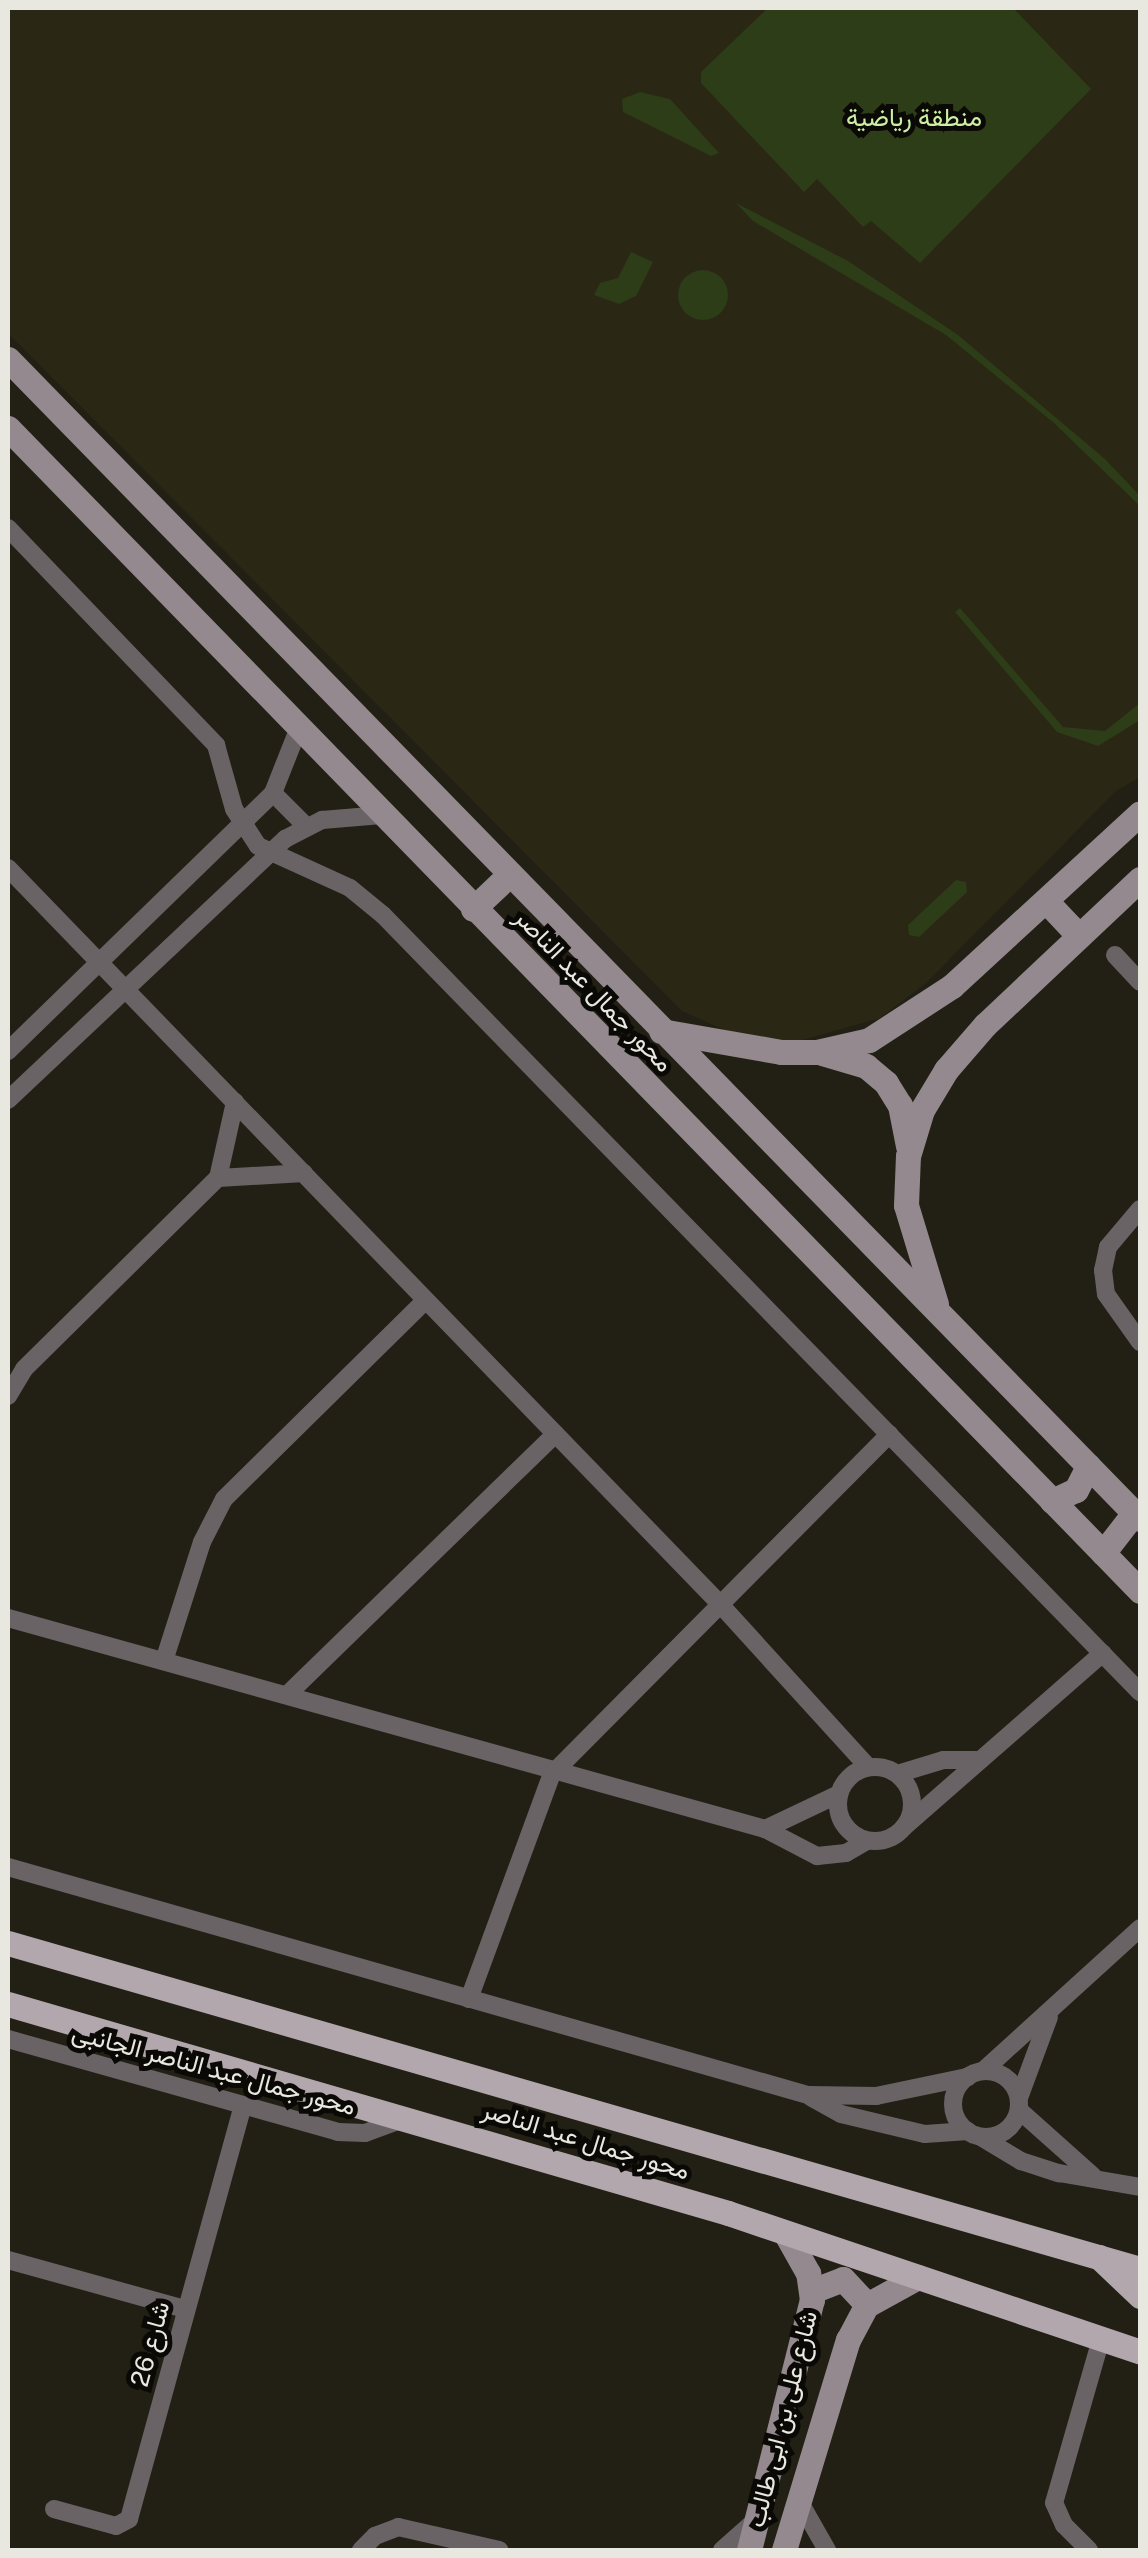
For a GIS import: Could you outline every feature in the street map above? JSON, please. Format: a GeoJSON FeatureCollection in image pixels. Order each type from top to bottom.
{"type":"FeatureCollection","features":[{"type":"Feature","properties":{"kind":"main road","name":"محور جمال عبد الناصر"},"geometry":{"type":"LineString","coordinates":[[8,359],[1088,1466],[1138,1511]]}},
{"type":"Feature","properties":{"kind":"main road","name":"محور جمال عبد الناصر"},"geometry":{"type":"LineString","coordinates":[[8,428],[1140,1591]]}},
{"type":"Feature","properties":{"kind":"main road"},"geometry":{"type":"LineString","coordinates":[[817,1052],[869,1040],[906,1021],[1046,901],[1140,813]]}},
{"type":"Feature","properties":{"kind":"main road"},"geometry":{"type":"LineString","coordinates":[[474,909],[510,875]]}},
{"type":"Feature","properties":{"kind":"main road"},"geometry":{"type":"LineString","coordinates":[[908,1156],[922,1110],[946,1070],[1140,879]]}},
{"type":"Feature","properties":{"kind":"main road"},"geometry":{"type":"LineString","coordinates":[[1046,901],[1079,936]]}},
{"type":"Feature","properties":{"kind":"main road"},"geometry":{"type":"LineString","coordinates":[[661,1030],[751,1049],[817,1052],[866,1066],[886,1083],[900,1105],[908,1156],[908,1215],[939,1314]]}},
{"type":"Feature","properties":{"kind":"main road"},"geometry":{"type":"LineString","coordinates":[[1052,1502],[1076,1490],[1088,1466]]}},
{"type":"Feature","properties":{"kind":"main road"},"geometry":{"type":"LineString","coordinates":[[1103,1553],[1138,1511]]}},
{"type":"Feature","properties":{"kind":"main road","name":"محور جمال عبد الناصر"},"geometry":{"type":"LineString","coordinates":[[8,1944],[1140,2269]]}},
{"type":"Feature","properties":{"kind":"main road","name":"محور جمال عبد الناصر"},"geometry":{"type":"LineString","coordinates":[[8,2004],[408,2118],[786,2234],[1130,2346]]}},
{"type":"Feature","properties":{"kind":"main road","name":"شارع على بن ابى طالب"},"geometry":{"type":"LineString","coordinates":[[749,2550],[812,2291],[786,2234]]}},
{"type":"Feature","properties":{"kind":"main road"},"geometry":{"type":"LineString","coordinates":[[1099,2258],[1140,2296]]}},
{"type":"Feature","properties":{"kind":"main road"},"geometry":{"type":"LineString","coordinates":[[812,2291],[843,2280],[866,2305],[918,2277]]}},
{"type":"Feature","properties":{"kind":"main road","name":"شارع على بن ابى طالب"},"geometry":{"type":"LineString","coordinates":[[784,2550],[829,2389],[866,2305]]}},
{"type":"Feature","properties":{"kind":"street"},"geometry":{"type":"LineString","coordinates":[[8,528],[216,745],[242,824],[268,855],[335,880],[383,916],[1140,1692]]}},
{"type":"Feature","properties":{"kind":"street"},"geometry":{"type":"LineString","coordinates":[[8,1051],[273,792],[298,730]]}},
{"type":"Feature","properties":{"kind":"street"},"geometry":{"type":"LineString","coordinates":[[273,792],[304,825]]}},
{"type":"Feature","properties":{"kind":"street"},"geometry":{"type":"LineString","coordinates":[[8,1100],[124,988],[304,825],[382,815]]}},
{"type":"Feature","properties":{"kind":"street"},"geometry":{"type":"LineString","coordinates":[[8,868],[719,1603],[868,1767],[897,1774],[943,1760],[976,1760]]}},
{"type":"Feature","properties":{"kind":"street"},"geometry":{"type":"LineString","coordinates":[[1115,955],[1140,982]]}},
{"type":"Feature","properties":{"kind":"street"},"geometry":{"type":"LineString","coordinates":[[8,1396],[24,1369],[218,1178],[235,1102]]}},
{"type":"Feature","properties":{"kind":"street"},"geometry":{"type":"LineString","coordinates":[[218,1178],[304,1173]]}},
{"type":"Feature","properties":{"kind":"street"},"geometry":{"type":"LineString","coordinates":[[1140,1209],[1108,1247],[1103,1270],[1106,1294],[1140,1342]]}},
{"type":"Feature","properties":{"kind":"street"},"geometry":{"type":"LineString","coordinates":[[164,1660],[202,1542],[224,1499],[425,1301]]}},
{"type":"Feature","properties":{"kind":"street"},"geometry":{"type":"LineString","coordinates":[[288,1694],[555,1434]]}},
{"type":"Feature","properties":{"kind":"street"},"geometry":{"type":"LineString","coordinates":[[468,1999],[552,1774],[890,1434]]}},
{"type":"Feature","properties":{"kind":"street"},"geometry":{"type":"LineString","coordinates":[[8,1618],[288,1694],[552,1774],[765,1828],[817,1856],[846,1853],[867,1840],[882,1840],[904,1827],[942,1800],[976,1760],[1103,1653]]}},
{"type":"Feature","properties":{"kind":"street"},"geometry":{"type":"LineString","coordinates":[[867,1840],[843,1823],[838,1794],[844,1781],[868,1767]]}},
{"type":"Feature","properties":{"kind":"street"},"geometry":{"type":"LineString","coordinates":[[897,1774],[912,1799],[904,1827]]}},
{"type":"Feature","properties":{"kind":"street"},"geometry":{"type":"LineString","coordinates":[[765,1828],[838,1794]]}},
{"type":"Feature","properties":{"kind":"street"},"geometry":{"type":"LineString","coordinates":[[8,1867],[808,2095],[841,2114],[925,2134],[1005,2132],[1019,2104],[1049,2017]]}},
{"type":"Feature","properties":{"kind":"street"},"geometry":{"type":"LineString","coordinates":[[1140,1928],[1049,2017],[1004,2047],[954,2098],[974,2134],[1021,2161],[1140,2186]]}},
{"type":"Feature","properties":{"kind":"street","name":"محور جمال عبد الناصر الجانبى"},"geometry":{"type":"LineString","coordinates":[[8,2040],[352,2134],[408,2118]]}},
{"type":"Feature","properties":{"kind":"street"},"geometry":{"type":"LineString","coordinates":[[808,2095],[876,2096],[975,2074],[1006,2078],[1019,2104],[1097,2179]]}},
{"type":"Feature","properties":{"kind":"street","name":"شارع 26"},"geometry":{"type":"LineString","coordinates":[[54,2509],[116,2526],[129,2520],[243,2106]]}},
{"type":"Feature","properties":{"kind":"street"},"geometry":{"type":"LineString","coordinates":[[8,2260],[185,2309]]}},
{"type":"Feature","properties":{"kind":"street"},"geometry":{"type":"LineString","coordinates":[[1089,2550],[1064,2524],[1054,2503],[1130,2346]]}},
{"type":"Feature","properties":{"kind":"street"},"geometry":{"type":"LineString","coordinates":[[798,2498],[826,2550]]}},
{"type":"Feature","properties":{"kind":"street"},"geometry":{"type":"LineString","coordinates":[[722,2550],[757,2519]]}},
{"type":"Feature","properties":{"kind":"street"},"geometry":{"type":"LineString","coordinates":[[361,2550],[398,2527],[499,2550]]}},
{"type":"Feature","properties":{"kind":"shaded area"},"geometry":{"type":"Polygon","coordinates":[[[8,8],[1140,8],[1140,777],[1116,791],[926,983],[880,1018],[795,1042],[736,1035],[682,1011],[8,333],[8,8]]]}},
{"type":"Feature","properties":{"kind":"green space","name":"منطقة رياضية"},"geometry":{"type":"Polygon","coordinates":[[[768,8],[1013,8],[1091,89],[920,263],[871,221],[863,227],[817,179],[804,192],[701,83],[701,72],[768,8]]]}},
{"type":"Feature","properties":{"kind":"green space"},"geometry":{"type":"Polygon","coordinates":[[[640,92],[670,99],[719,153],[711,156],[623,112],[622,99],[640,92]]]}},
{"type":"Feature","properties":{"kind":"green space"},"geometry":{"type":"Polygon","coordinates":[[[736,203],[848,261],[958,335],[1105,459],[1140,496],[1140,506],[1054,423],[946,335],[753,221],[736,203]]]}},
{"type":"Feature","properties":{"kind":"green space"},"geometry":{"type":"Polygon","coordinates":[[[631,252],[653,262],[636,296],[619,304],[594,295],[600,283],[618,278],[631,252]]]}},
{"type":"Feature","properties":{"kind":"green space"},"geometry":{"type":"Polygon","coordinates":[[[703,270],[721,277],[728,295],[721,313],[703,320],[685,313],[678,295],[685,277],[703,270]]]}},
{"type":"Feature","properties":{"kind":"green space"},"geometry":{"type":"Polygon","coordinates":[[[960,608],[1063,727],[1105,731],[1140,703],[1140,720],[1098,746],[1057,732],[955,612],[960,608]]]}},
{"type":"Feature","properties":{"kind":"green space"},"geometry":{"type":"Polygon","coordinates":[[[956,880],[966,882],[967,892],[919,937],[909,935],[908,925],[956,880]]]}}]}
